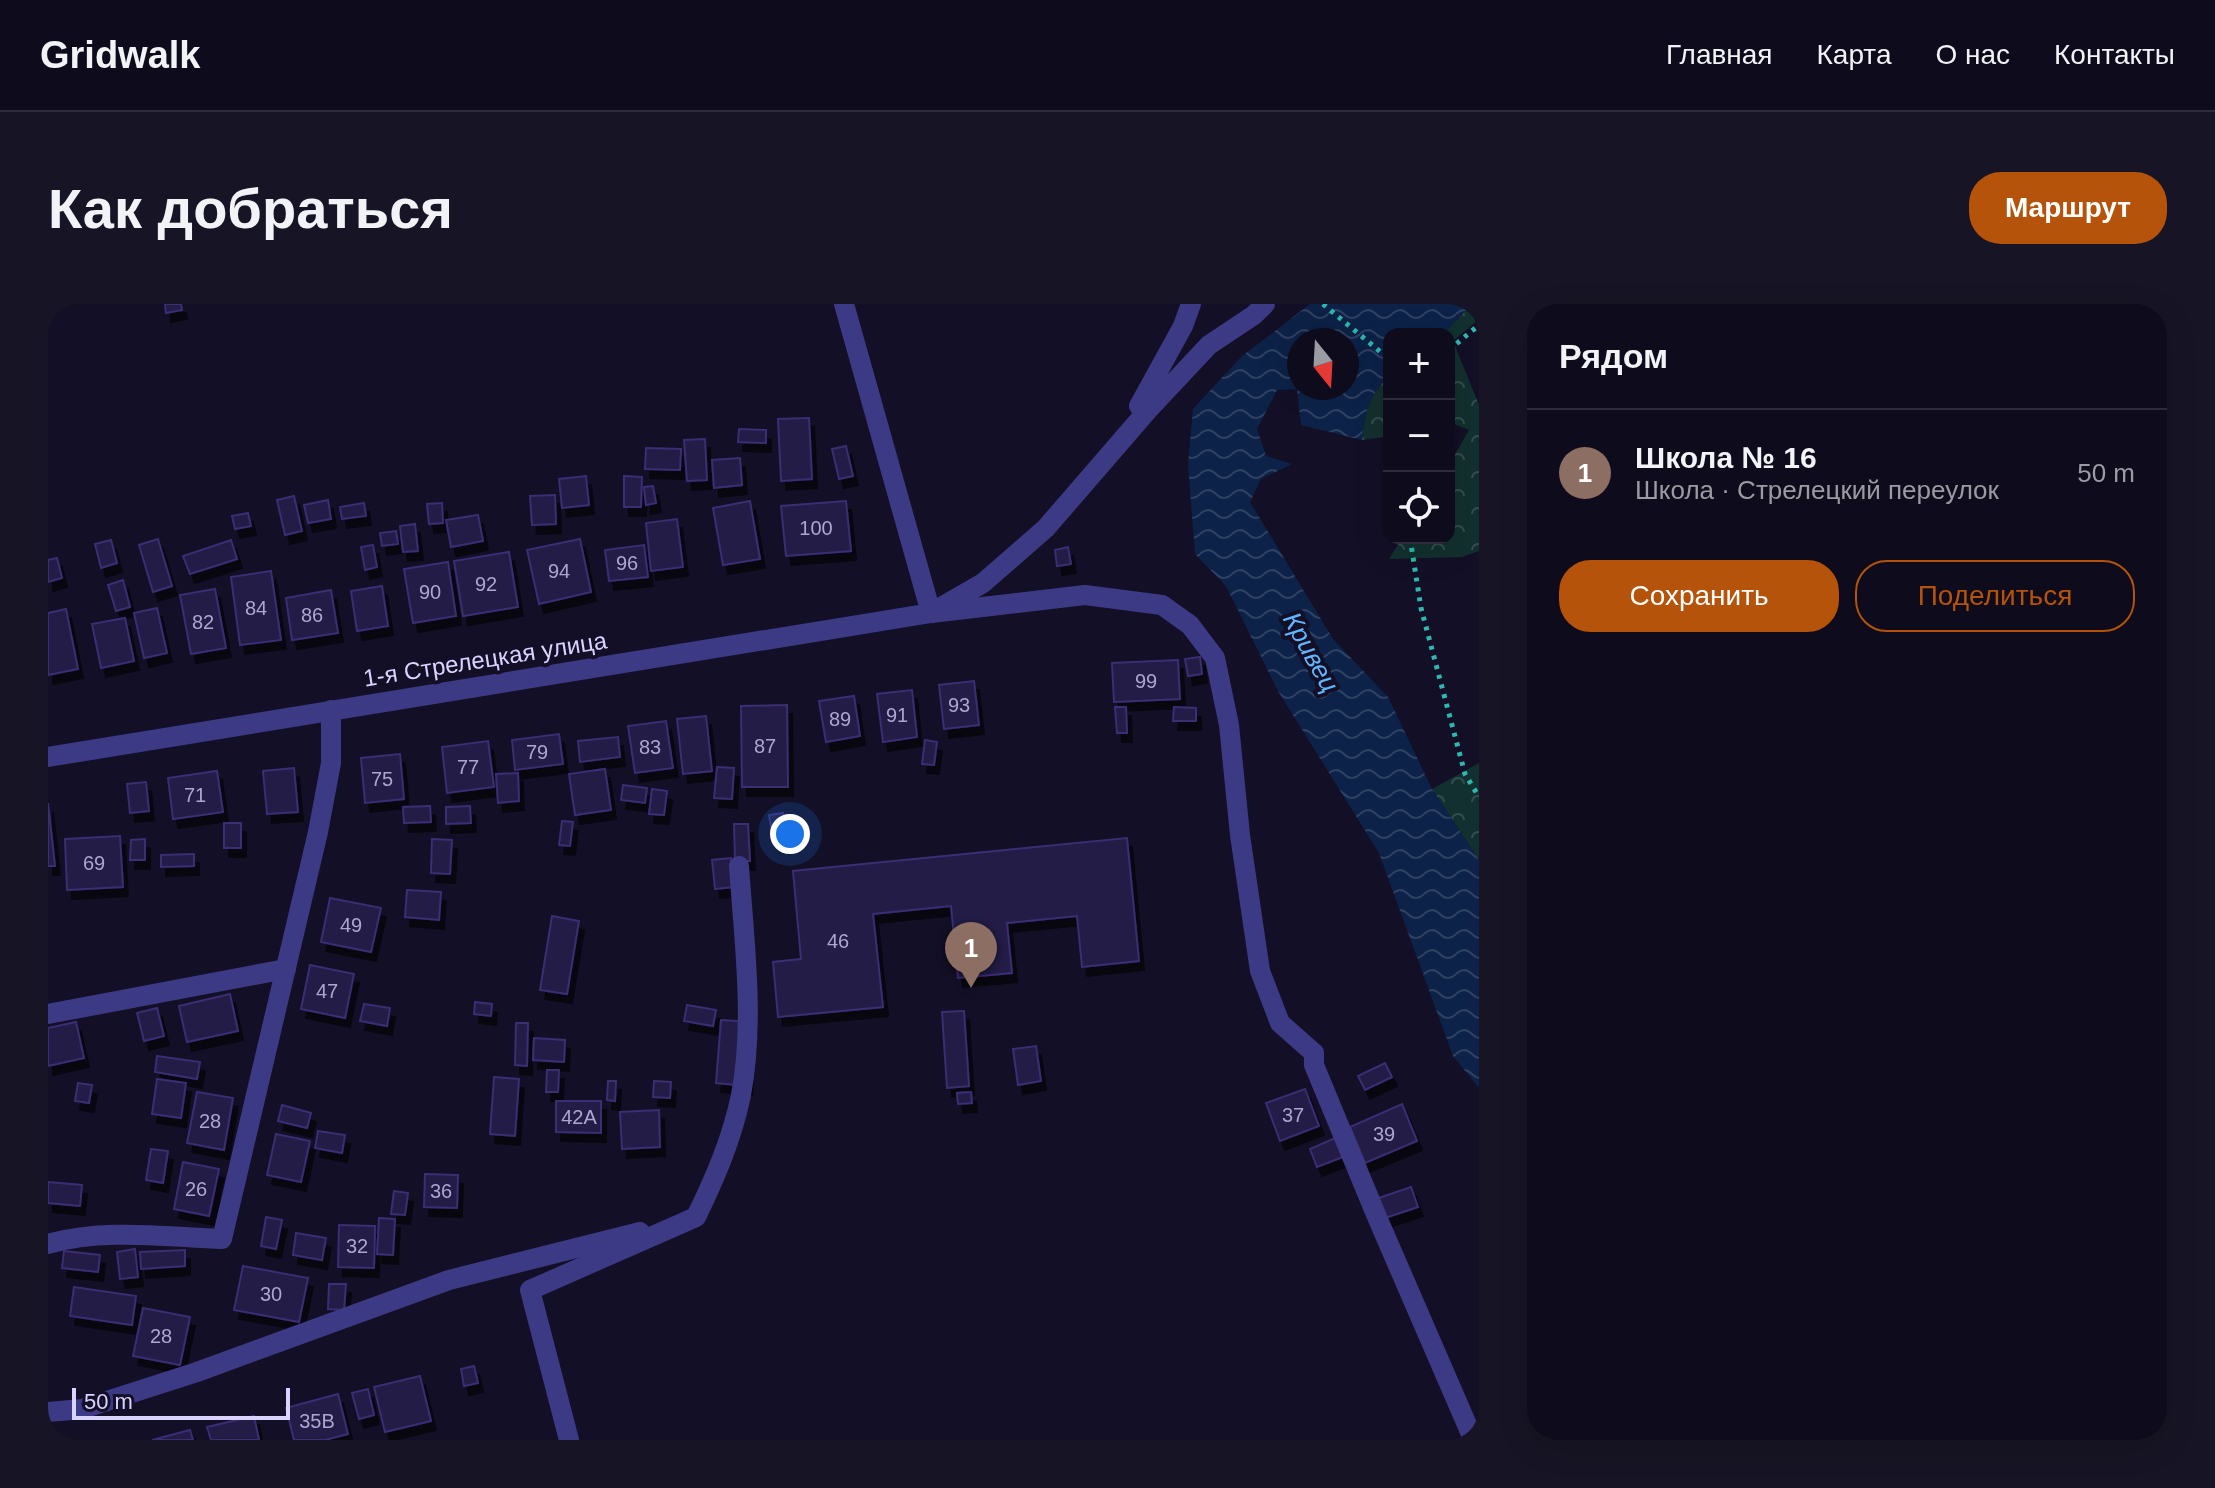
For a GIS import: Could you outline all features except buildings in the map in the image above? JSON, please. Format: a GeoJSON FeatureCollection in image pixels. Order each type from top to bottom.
{"type":"FeatureCollection","features":[{"type":"Feature","properties":{"kind":"street"},"geometry":{"type":"LineString","coordinates":[[844,304],[931,613],[983,583],[1046,528],[1209,345],[1265,304]]}},
{"type":"Feature","properties":{"kind":"street"},"geometry":{"type":"LineString","coordinates":[[1103,463],[1150,389],[1191,304]]}},
{"type":"Feature","properties":{"kind":"street","name":"1-я Стрелецкая улица"},"geometry":{"type":"LineString","coordinates":[[48,757],[931,613],[1085,595],[1162,605],[1190,625],[1215,658],[1229,725],[1240,835],[1260,971],[1280,1023],[1314,1053],[1314,1065],[1471,1440]]}},
{"type":"Feature","properties":{"kind":"street"},"geometry":{"type":"LineString","coordinates":[[48,1244],[68,1238],[118,1235],[222,1239],[318,832],[331,763],[331,710]]}},
{"type":"Feature","properties":{"kind":"street"},"geometry":{"type":"LineString","coordinates":[[569,1440],[530,1290],[696,1217],[724,1157],[742,1082],[747,1040],[739,866]]}},
{"type":"Feature","properties":{"kind":"street"},"geometry":{"type":"LineString","coordinates":[[48,1014],[286,969]]}},
{"type":"Feature","properties":{"kind":"street"},"geometry":{"type":"LineString","coordinates":[[48,1412],[82,1409],[197,1372],[449,1280],[696,1217]]}},
{"type":"Feature","properties":{"kind":"path"},"geometry":{"type":"LineString","coordinates":[[1323,304],[1383,354]]}},
{"type":"Feature","properties":{"kind":"path"},"geometry":{"type":"LineString","coordinates":[[1455,345],[1479,325]]}},
{"type":"Feature","properties":{"kind":"path"},"geometry":{"type":"LineString","coordinates":[[1411,544],[1421,608],[1465,774],[1479,797]]}},
{"type":"Feature","properties":{"kind":"green space"},"geometry":{"type":"Polygon","coordinates":[[[1472,304],[1479,304],[1479,319],[1455,339],[1455,328],[1449,328],[1472,304]]]}},
{"type":"Feature","properties":{"kind":"green space"},"geometry":{"type":"Polygon","coordinates":[[[1455,346],[1479,405],[1479,551],[1462,557],[1389,559],[1398,544],[1455,544],[1455,454],[1469,430],[1455,424],[1455,346]]]}},
{"type":"Feature","properties":{"kind":"green space"},"geometry":{"type":"Polygon","coordinates":[[[1382,383],[1383,437],[1362,440],[1369,406],[1382,383]]]}},
{"type":"Feature","properties":{"kind":"green space"},"geometry":{"type":"Polygon","coordinates":[[[1479,763],[1479,860],[1432,789],[1479,763]]]}},
{"type":"Feature","properties":{"kind":"water","name":"Кривец"},"geometry":{"type":"Polygon","coordinates":[[[1310,304],[1472,304],[1449,328],[1383,328],[1383,382],[1369,406],[1362,440],[1301,425],[1298,400],[1359,400],[1359,328],[1287,328],[1287,390],[1277,390],[1257,429],[1266,456],[1292,464],[1261,479],[1250,502],[1333,639],[1388,697],[1432,789],[1479,860],[1479,1088],[1453,1056],[1379,853],[1278,691],[1226,586],[1195,554],[1188,464],[1193,409],[1241,357],[1310,304]]]}},
{"type":"Feature","properties":{"kind":"place","name":"Школа № 16"},"geometry":{"type":"Point","coordinates":[971,988]}}]}
